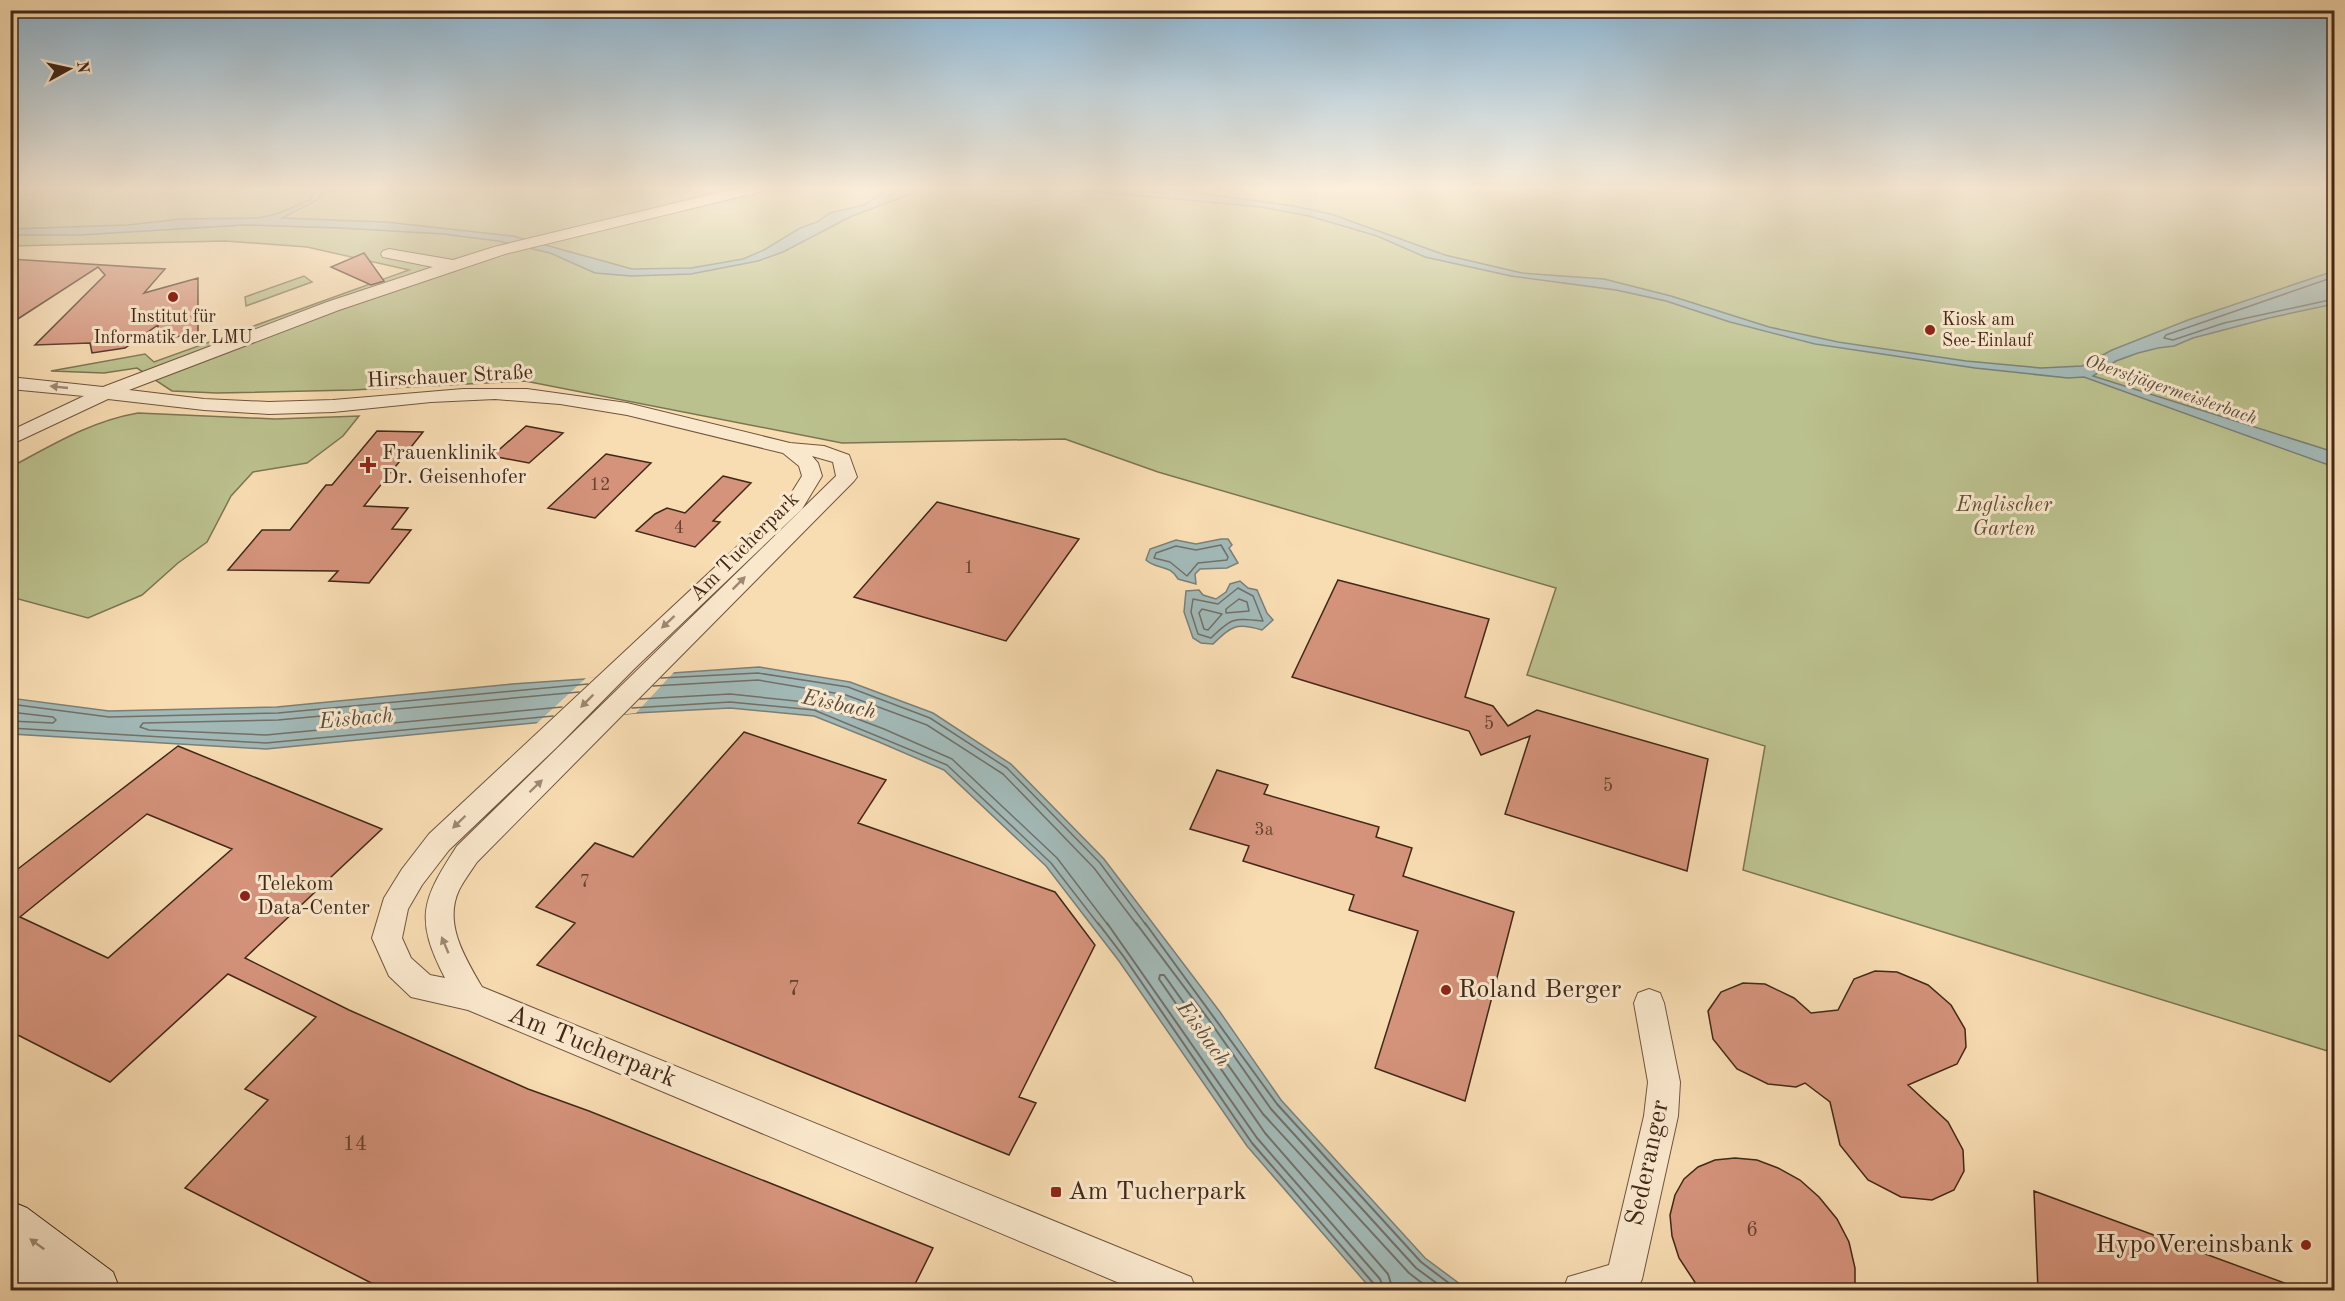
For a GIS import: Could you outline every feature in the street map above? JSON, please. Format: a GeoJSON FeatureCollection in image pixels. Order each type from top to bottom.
{"type":"FeatureCollection","features":[{"type":"Feature","properties":{"kind":"main road"},"geometry":{"type":"LineString","coordinates":[[10,1225],[95,1290]]}},
{"type":"Feature","properties":{"kind":"main road"},"geometry":{"type":"LineString","coordinates":[[10,1269],[52,1290]]}},
{"type":"Feature","properties":{"kind":"street"},"geometry":{"type":"LineString","coordinates":[[10,439],[108,392],[333,306],[506,248]]}},
{"type":"Feature","properties":{"kind":"street"},"geometry":{"type":"LineString","coordinates":[[389,254],[454,266]]}},
{"type":"Feature","properties":{"kind":"street","name":"Hirschauer Straße"},"geometry":{"type":"LineString","coordinates":[[10,383],[268,408],[363,405],[443,397],[525,394],[603,405],[790,449]]}},
{"type":"Feature","properties":{"kind":"street","name":"Am Tucherpark"},"geometry":{"type":"LineString","coordinates":[[790,449],[808,463],[812,476],[795,504],[439,842],[412,877],[394,907],[387,938],[400,967],[422,987],[471,997],[1178,1290]]}},
{"type":"Feature","properties":{"kind":"street","name":"Am Tucherpark"},"geometry":{"type":"LineString","coordinates":[[471,997],[442,940],[439,918],[443,895],[467,854],[847,477],[842,459],[835,455],[790,449]]}},
{"type":"Feature","properties":{"kind":"street","name":"Sederanger"},"geometry":{"type":"LineString","coordinates":[[1581,1290],[1632,1285],[1661,1116],[1664,1082],[1649,1003]]}},
{"type":"Feature","properties":{"kind":"green space","name":"Englischer Garten"},"geometry":{"type":"Polygon","coordinates":[[[310,248],[2334,248],[2334,1053],[1743,870],[1765,746],[1527,675],[1556,588],[1158,472],[1065,439],[842,443],[525,381],[352,390],[217,393],[172,391],[137,368],[104,373],[51,371],[145,354],[154,362],[409,270],[310,248]]]}},
{"type":"Feature","properties":{"kind":"green space"},"geometry":{"type":"Polygon","coordinates":[[[304,276],[312,282],[246,306],[245,297],[304,276]]]}},
{"type":"Feature","properties":{"kind":"green space"},"geometry":{"type":"Polygon","coordinates":[[[138,413],[275,419],[359,416],[343,436],[307,463],[253,472],[231,496],[207,542],[178,563],[142,595],[88,618],[11,597],[11,467],[88,428],[138,413]]]}},
{"type":"Feature","properties":{"kind":"water"},"geometry":{"type":"Polygon","coordinates":[[[527,248],[555,248],[632,269],[691,268],[743,259],[768,248],[791,248],[758,261],[691,274],[631,276],[595,273],[550,253],[527,248]]]}},
{"type":"Feature","properties":{"kind":"water"},"geometry":{"type":"Polygon","coordinates":[[[1404,248],[1425,248],[1445,255],[1522,273],[1604,279],[1671,296],[1769,327],[1838,342],[1966,361],[2041,368],[2082,366],[2112,350],[2188,320],[2334,271],[2334,304],[2269,318],[2193,338],[2174,346],[2138,353],[2116,361],[2093,376],[2334,452],[2334,467],[2084,377],[2068,378],[1975,368],[1815,344],[1730,322],[1666,301],[1616,290],[1511,276],[1425,257],[1404,248]]]}},
{"type":"Feature","properties":{"kind":"water"},"geometry":{"type":"Polygon","coordinates":[[[1228,539],[1232,545],[1229,548],[1238,563],[1227,568],[1200,569],[1195,574],[1196,584],[1178,579],[1171,571],[1146,560],[1150,549],[1176,540],[1196,544],[1228,539]]]}},
{"type":"Feature","properties":{"kind":"water"},"geometry":{"type":"Polygon","coordinates":[[[1240,581],[1248,588],[1257,590],[1267,613],[1273,620],[1262,630],[1246,626],[1235,627],[1213,644],[1201,643],[1193,638],[1184,612],[1186,591],[1199,590],[1203,595],[1216,599],[1226,592],[1230,584],[1240,581]]]}},
{"type":"Feature","properties":{"kind":"water","name":"Eisbach"},"geometry":{"type":"Polygon","coordinates":[[[759,667],[850,682],[933,713],[1011,764],[1104,859],[1220,1012],[1281,1100],[1425,1258],[1468,1290],[1372,1290],[1247,1146],[1119,961],[1046,866],[944,770],[814,716],[730,708],[636,713],[266,749],[11,734],[10,698],[109,711],[277,707],[512,684],[759,667]]]}},
{"type":"Feature","properties":{"kind":"pier"},"geometry":{"type":"Polygon","coordinates":[[[675,671],[636,713],[536,724],[586,678],[675,671]]]}},
{"type":"Feature","properties":{"kind":"building"},"geometry":{"type":"Polygon","coordinates":[[[364,253],[384,281],[371,285],[331,267],[364,253]]]}},
{"type":"Feature","properties":{"kind":"building"},"geometry":{"type":"Polygon","coordinates":[[[10,259],[165,269],[144,293],[198,278],[198,332],[158,341],[158,325],[125,348],[92,353],[90,343],[35,345],[105,275],[98,267],[10,324],[10,259]]]}},
{"type":"Feature","properties":{"kind":"building"},"geometry":{"type":"Polygon","coordinates":[[[526,426],[563,433],[529,463],[492,456],[526,426]]]}},
{"type":"Feature","properties":{"kind":"building"},"geometry":{"type":"Polygon","coordinates":[[[377,431],[423,432],[364,506],[408,508],[392,529],[411,530],[369,583],[329,581],[338,571],[228,570],[262,530],[290,530],[326,485],[332,485],[377,431]]]}},
{"type":"Feature","properties":{"kind":"building"},"geometry":{"type":"Polygon","coordinates":[[[606,454],[651,463],[595,518],[548,508],[606,454]]]}},
{"type":"Feature","properties":{"kind":"building"},"geometry":{"type":"Polygon","coordinates":[[[723,476],[751,483],[713,521],[720,522],[695,547],[636,531],[655,514],[667,508],[685,513],[723,476]]]}},
{"type":"Feature","properties":{"kind":"building"},"geometry":{"type":"Polygon","coordinates":[[[937,502],[1079,539],[1006,641],[854,597],[937,502]]]}},
{"type":"Feature","properties":{"kind":"building"},"geometry":{"type":"Polygon","coordinates":[[[1338,580],[1489,619],[1465,697],[1493,706],[1508,726],[1537,710],[1708,759],[1687,871],[1505,814],[1530,736],[1481,755],[1469,731],[1292,677],[1338,580]]]}},
{"type":"Feature","properties":{"kind":"building"},"geometry":{"type":"Polygon","coordinates":[[[744,732],[886,780],[858,823],[1055,892],[1095,945],[1019,1097],[1036,1103],[1009,1155],[537,965],[575,923],[536,907],[595,843],[633,857],[744,732]]]}},
{"type":"Feature","properties":{"kind":"building"},"geometry":{"type":"Polygon","coordinates":[[[178,746],[382,829],[245,958],[349,1010],[528,1089],[589,1111],[933,1248],[912,1290],[385,1290],[185,1188],[268,1100],[245,1089],[316,1017],[228,974],[110,1082],[10,1031],[10,875],[178,746]],[[147,814],[20,917],[108,958],[232,849],[147,814]]]}},
{"type":"Feature","properties":{"kind":"building"},"geometry":{"type":"Polygon","coordinates":[[[1217,770],[1268,785],[1264,794],[1379,827],[1376,837],[1412,848],[1403,876],[1514,912],[1465,1101],[1375,1068],[1418,931],[1349,910],[1354,895],[1243,861],[1249,846],[1190,829],[1217,770]]]}},
{"type":"Feature","properties":{"kind":"building"},"geometry":{"type":"Polygon","coordinates":[[[1875,971],[1897,972],[1928,985],[1951,1005],[1965,1029],[1966,1047],[1957,1064],[1908,1085],[1948,1122],[1963,1150],[1964,1171],[1954,1190],[1932,1200],[1901,1197],[1868,1180],[1840,1145],[1830,1102],[1805,1083],[1796,1087],[1768,1084],[1737,1069],[1713,1039],[1708,1011],[1721,992],[1743,983],[1765,984],[1794,998],[1811,1013],[1838,1010],[1854,979],[1875,971]]]}},
{"type":"Feature","properties":{"kind":"building"},"geometry":{"type":"Polygon","coordinates":[[[1735,1158],[1757,1160],[1778,1168],[1800,1180],[1819,1197],[1837,1219],[1849,1242],[1855,1268],[1855,1290],[1700,1290],[1679,1258],[1672,1236],[1670,1215],[1675,1195],[1684,1179],[1698,1167],[1715,1160],[1735,1158]]]}},
{"type":"Feature","properties":{"kind":"building"},"geometry":{"type":"Polygon","coordinates":[[[2034,1191],[2298,1288],[2297,1290],[2038,1290],[2034,1191]]]}},
{"type":"Feature","properties":{"kind":"place","name":"Institut für Informatik der LMU"},"geometry":{"type":"Point","coordinates":[173,297]}},
{"type":"Feature","properties":{"kind":"place","name":"Kiosk am See-Einlauf"},"geometry":{"type":"Point","coordinates":[1930,330]}},
{"type":"Feature","properties":{"kind":"place","name":"Frauenklinik Dr. Geisenhofer"},"geometry":{"type":"Point","coordinates":[368,465]}},
{"type":"Feature","properties":{"kind":"place","name":"Telekom Data-Center"},"geometry":{"type":"Point","coordinates":[245,896]}},
{"type":"Feature","properties":{"kind":"place","name":"Roland Berger"},"geometry":{"type":"Point","coordinates":[1446,990]}},
{"type":"Feature","properties":{"kind":"place","name":"Am Tucherpark"},"geometry":{"type":"Point","coordinates":[1056,1192]}},
{"type":"Feature","properties":{"kind":"place","name":"HypoVereinsbank"},"geometry":{"type":"Point","coordinates":[2306,1245]}},
{"type":"Feature","properties":{"kind":"water label","name":"Oberstjägermeisterbach"},"geometry":{"type":"Point","coordinates":[2171,390]}}]}
